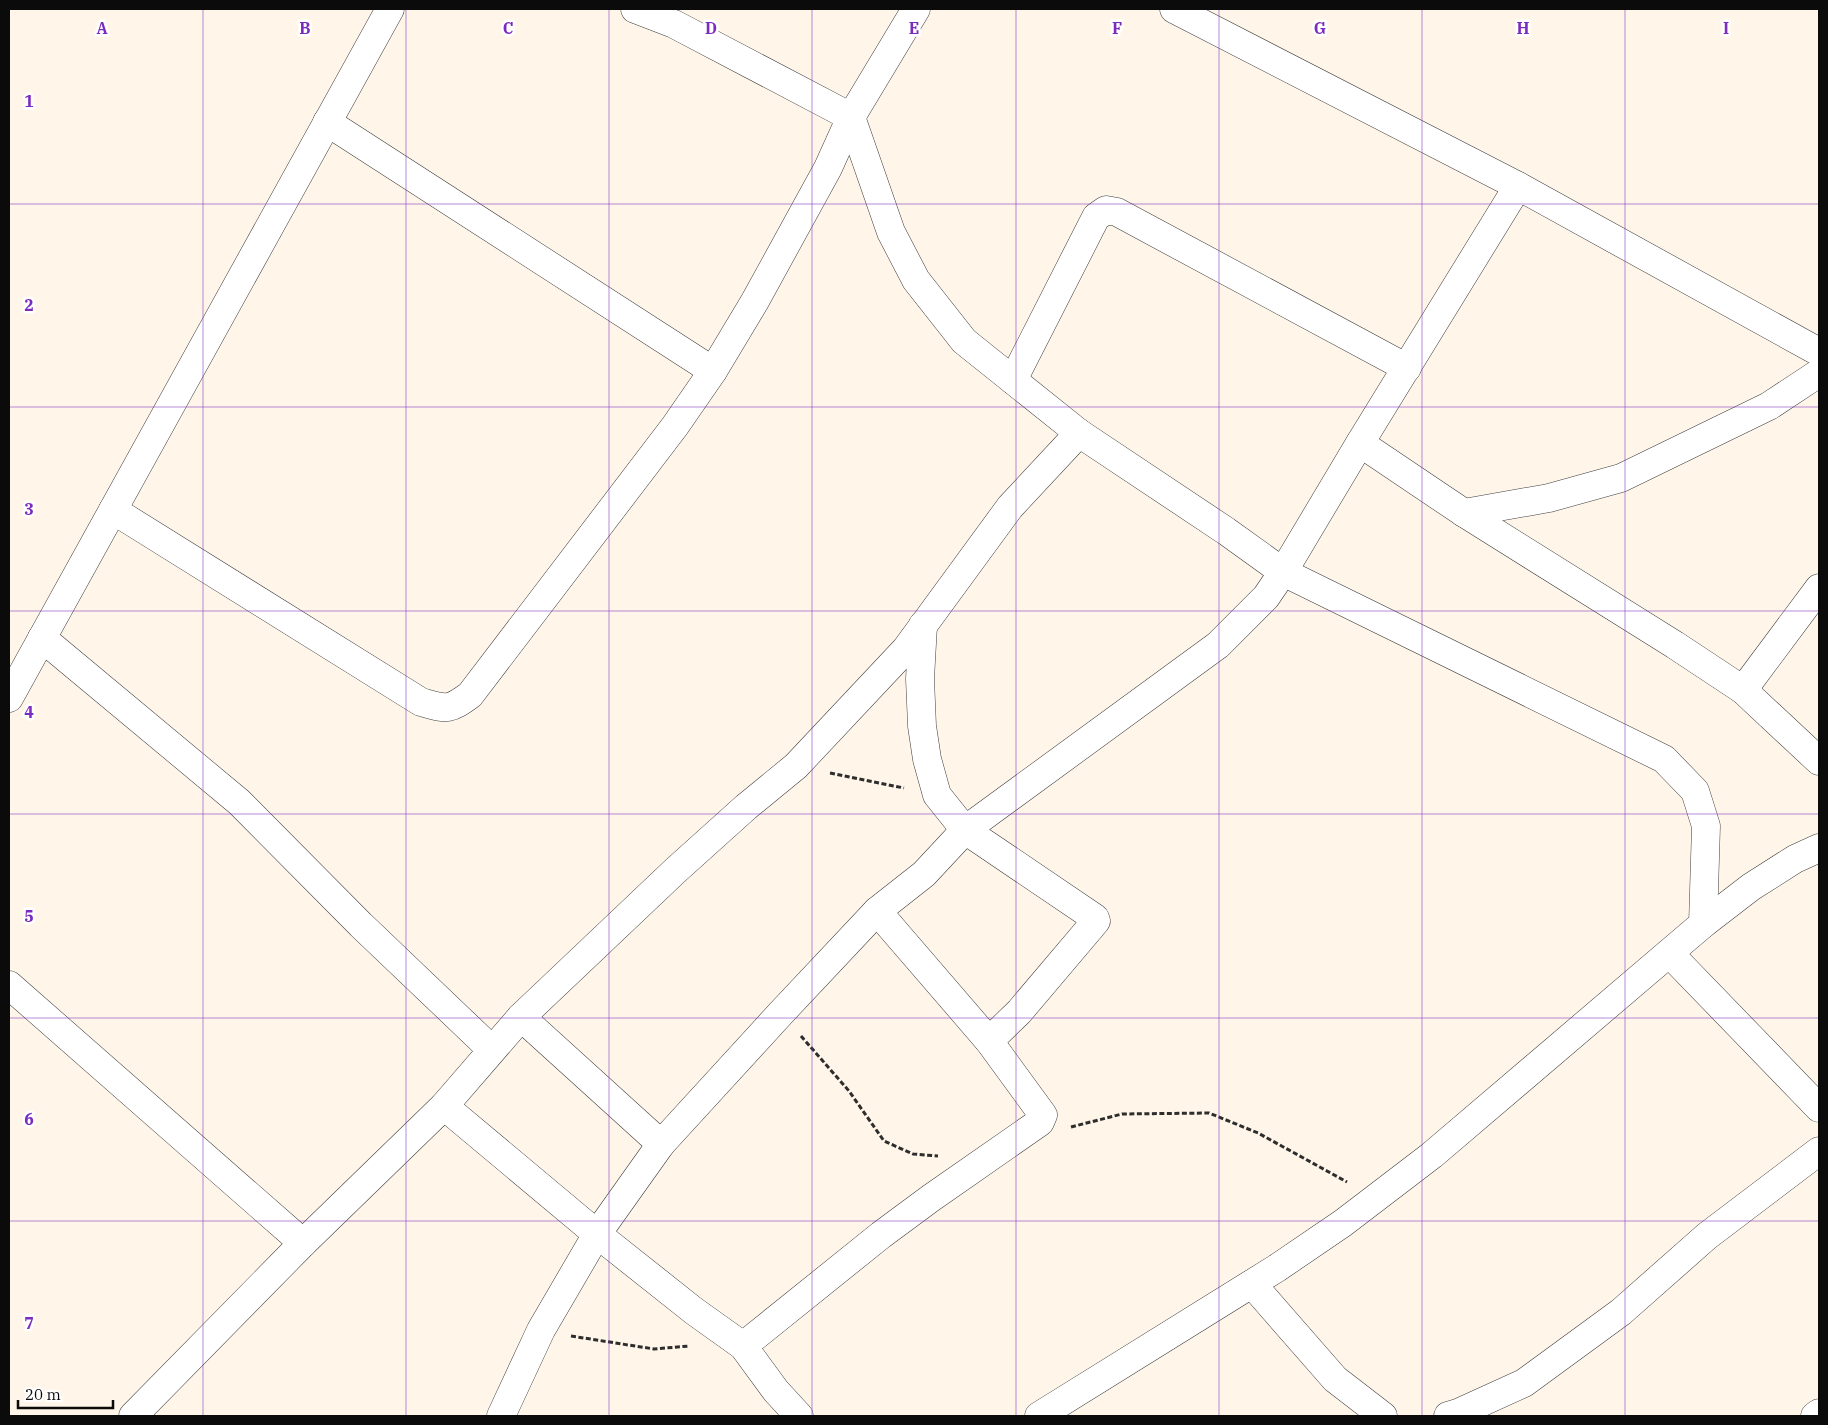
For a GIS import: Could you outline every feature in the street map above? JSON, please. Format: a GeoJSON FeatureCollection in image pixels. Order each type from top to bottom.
{"type":"FeatureCollection","features":[{"type":"Feature","properties":{"kind":"street"},"geometry":{"type":"LineString","coordinates":[[9,698],[390,9]]}},
{"type":"Feature","properties":{"kind":"street"},"geometry":{"type":"LineString","coordinates":[[635,9],[692,33],[851,117],[891,232],[916,280],[964,341],[1079,433],[1226,531],[1283,572],[1664,759],[1695,791],[1706,826],[1703,924]]}},
{"type":"Feature","properties":{"kind":"street"},"geometry":{"type":"LineString","coordinates":[[113,510],[420,702],[444,708],[455,706],[470,694],[675,426],[713,371],[755,301],[828,168],[851,117],[916,9]]}},
{"type":"Feature","properties":{"kind":"street"},"geometry":{"type":"LineString","coordinates":[[1174,9],[1518,186],[1819,352]]}},
{"type":"Feature","properties":{"kind":"street"},"geometry":{"type":"LineString","coordinates":[[327,122],[713,371]]}},
{"type":"Feature","properties":{"kind":"street"},"geometry":{"type":"LineString","coordinates":[[501,1416],[541,1330],[597,1234],[662,1144],[781,1013],[877,911],[924,874],[965,830],[1218,645],[1266,597],[1518,186]]}},
{"type":"Feature","properties":{"kind":"street"},"geometry":{"type":"LineString","coordinates":[[1013,380],[1096,217],[1106,210],[1117,212],[1407,368]]}},
{"type":"Feature","properties":{"kind":"street"},"geometry":{"type":"LineString","coordinates":[[1464,513],[1549,498],[1621,478],[1769,406],[1819,373]]}},
{"type":"Feature","properties":{"kind":"street"},"geometry":{"type":"LineString","coordinates":[[133,1416],[303,1243],[444,1106],[521,1017],[676,870],[746,807],[796,766],[906,649],[1010,507],[1079,433]]}},
{"type":"Feature","properties":{"kind":"street"},"geometry":{"type":"LineString","coordinates":[[1360,443],[1464,513],[1676,644],[1743,690],[1819,760]]}},
{"type":"Feature","properties":{"kind":"street"},"geometry":{"type":"LineString","coordinates":[[1743,690],[1819,588]]}},
{"type":"Feature","properties":{"kind":"street"},"geometry":{"type":"LineString","coordinates":[[923,625],[920,679],[922,726],[927,759],[937,795],[965,830],[1095,918],[1096,921],[1019,1012],[989,1041]]}},
{"type":"Feature","properties":{"kind":"street"},"geometry":{"type":"LineString","coordinates":[[42,638],[239,802],[361,925],[492,1050]]}},
{"type":"Feature","properties":{"kind":"street"},"geometry":{"type":"LineString","coordinates":[[1039,1416],[1252,1284],[1343,1223],[1432,1155],[1703,924],[1751,887],[1795,859],[1819,848]]}},
{"type":"Feature","properties":{"kind":"street"},"geometry":{"type":"LineString","coordinates":[[743,1346],[881,1235],[1040,1122],[1043,1115],[1040,1108],[989,1041],[877,911]]}},
{"type":"Feature","properties":{"kind":"street"},"geometry":{"type":"LineString","coordinates":[[1670,954],[1819,1108]]}},
{"type":"Feature","properties":{"kind":"street"},"geometry":{"type":"LineString","coordinates":[[9,985],[303,1243]]}},
{"type":"Feature","properties":{"kind":"street"},"geometry":{"type":"LineString","coordinates":[[521,1017],[662,1144]]}},
{"type":"Feature","properties":{"kind":"street"},"geometry":{"type":"LineString","coordinates":[[444,1106],[597,1234],[743,1346],[776,1391],[799,1416]]}},
{"type":"Feature","properties":{"kind":"street"},"geometry":{"type":"LineString","coordinates":[[1448,1416],[1524,1383],[1621,1312],[1707,1236],[1819,1151]]}},
{"type":"Feature","properties":{"kind":"street"},"geometry":{"type":"LineString","coordinates":[[1252,1284],[1335,1379],[1383,1416]]}},
{"type":"Feature","properties":{"kind":"street"},"geometry":{"type":"LineString","coordinates":[[1815,1416],[1819,1413]]}},
{"type":"Feature","properties":{"kind":"path"},"geometry":{"type":"LineString","coordinates":[[796,766],[937,795]]}},
{"type":"Feature","properties":{"kind":"path"},"geometry":{"type":"LineString","coordinates":[[541,1330],[609,1343],[654,1349],[694,1345]]}}]}
